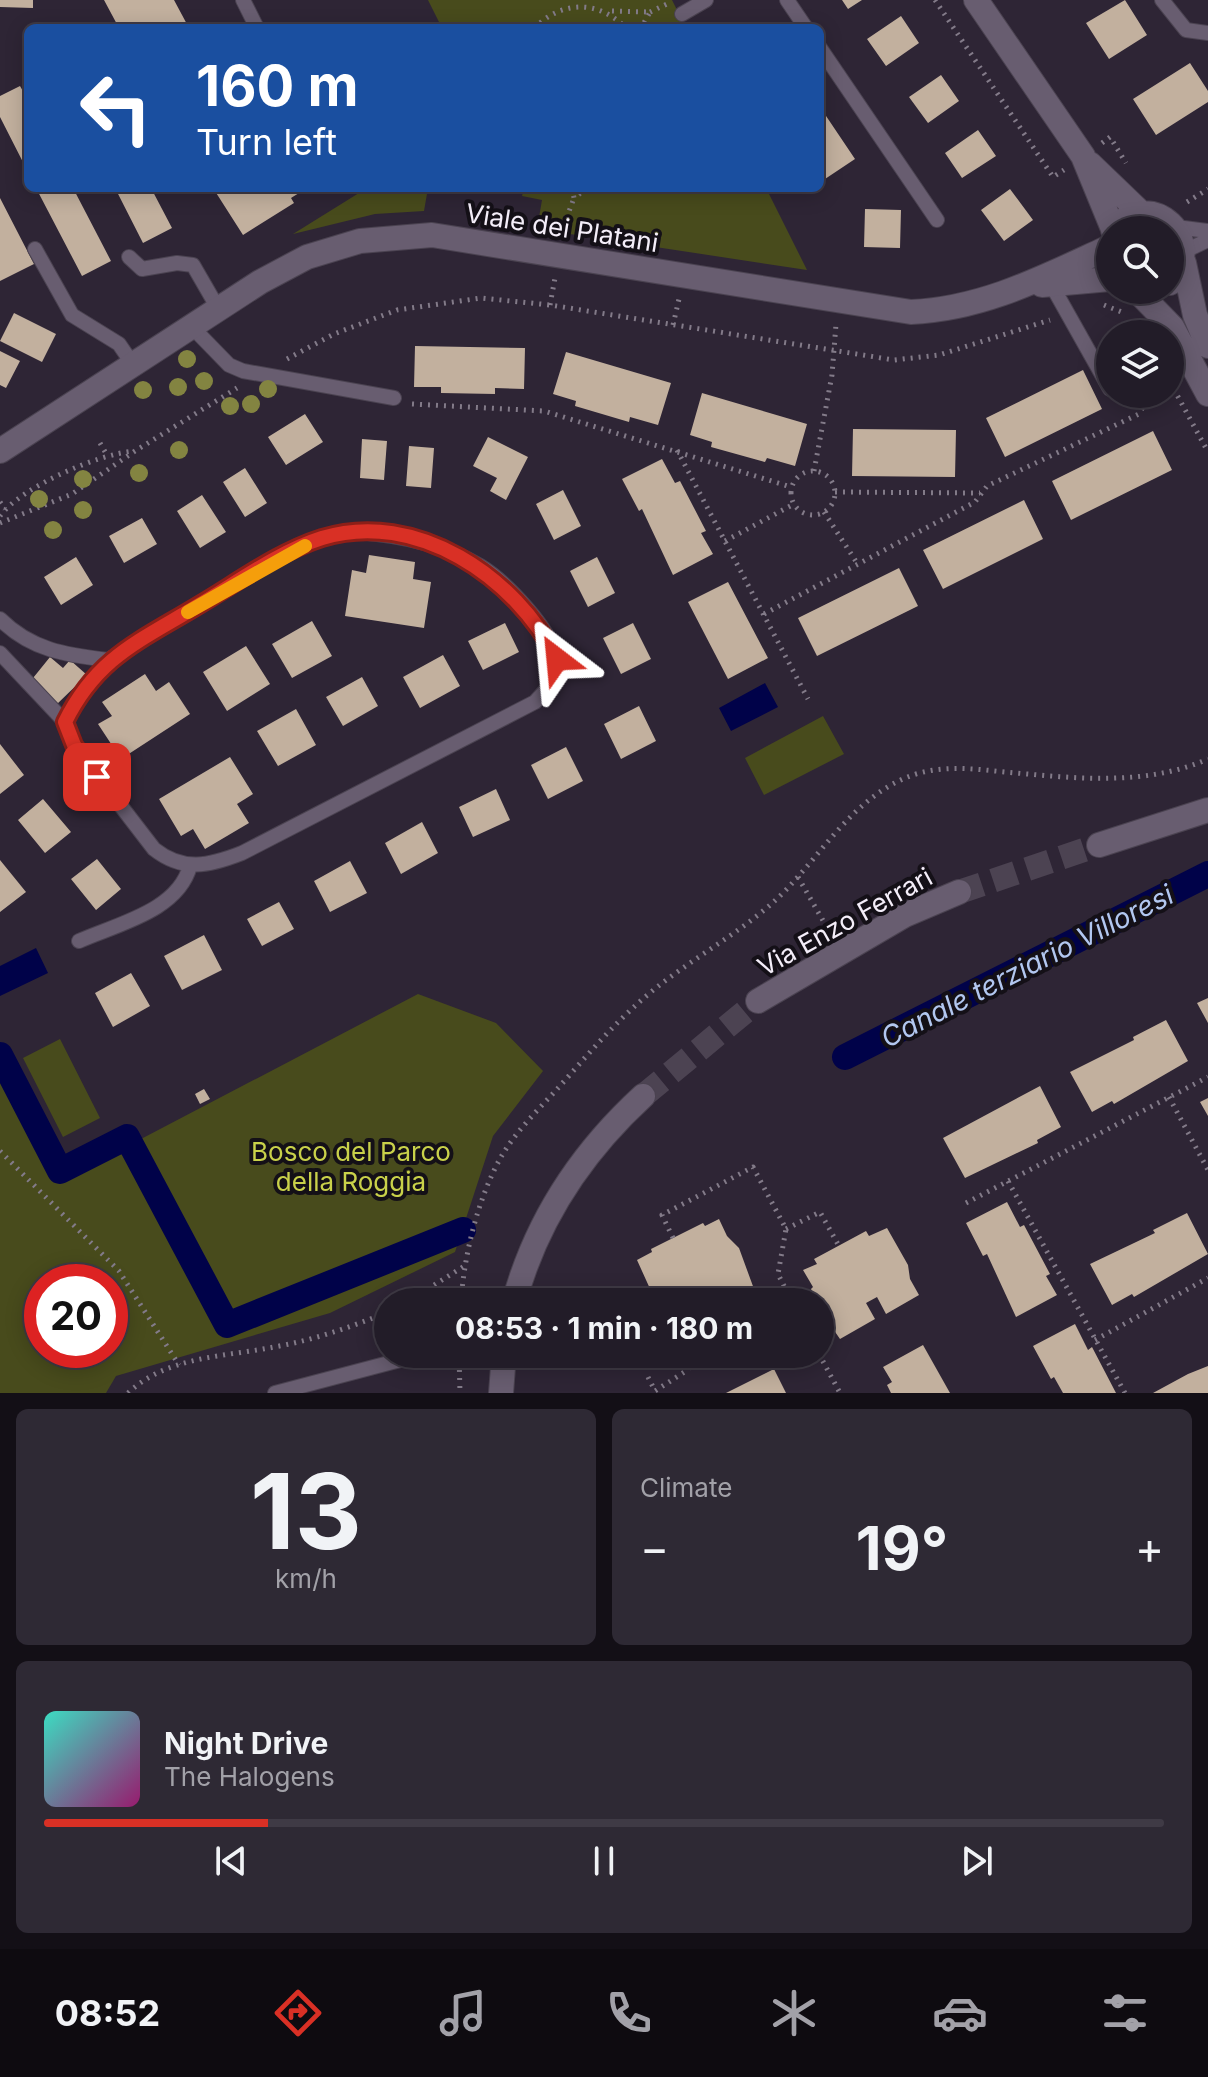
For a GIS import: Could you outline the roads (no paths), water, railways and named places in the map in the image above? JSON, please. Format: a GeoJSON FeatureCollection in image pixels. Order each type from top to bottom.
{"type":"FeatureCollection","features":[{"type":"Feature","properties":{"kind":"street"},"geometry":{"type":"LineString","coordinates":[[976,0],[1083,156],[1141,213],[1156,216]]}},
{"type":"Feature","properties":{"kind":"street"},"geometry":{"type":"LineString","coordinates":[[1083,156],[1102,216]]}},
{"type":"Feature","properties":{"kind":"street","name":"Viale dei Platani"},"geometry":{"type":"LineString","coordinates":[[1134,216],[1141,213]]}},
{"type":"Feature","properties":{"kind":"street","name":"Viale dei Platani"},"geometry":{"type":"LineString","coordinates":[[0,451],[260,282],[320,252],[360,241],[404,235],[461,239],[911,312],[975,303],[1024,287],[1096,250]]}},
{"type":"Feature","properties":{"kind":"street"},"geometry":{"type":"LineString","coordinates":[[1184,279],[1208,346]]}},
{"type":"Feature","properties":{"kind":"street","name":"Viale dei Platani"},"geometry":{"type":"LineString","coordinates":[[1024,287],[1096,280]]}},
{"type":"Feature","properties":{"kind":"street"},"geometry":{"type":"LineString","coordinates":[[1153,304],[1172,327],[1208,394]]}},
{"type":"Feature","properties":{"kind":"street"},"geometry":{"type":"LineString","coordinates":[[1099,845],[1208,810]]}},
{"type":"Feature","properties":{"kind":"street","name":"Via Enzo Ferrari"},"geometry":{"type":"LineString","coordinates":[[758,1001],[905,915],[959,892]]}},
{"type":"Feature","properties":{"kind":"street"},"geometry":{"type":"LineString","coordinates":[[519,1288],[566,1184],[591,1148],[643,1096]]}},
{"type":"Feature","properties":{"kind":"street"},"geometry":{"type":"LineString","coordinates":[[501,1393],[503,1368]]}},
{"type":"Feature","properties":{"kind":"lane"},"geometry":{"type":"LineString","coordinates":[[243,0],[255,24]]}},
{"type":"Feature","properties":{"kind":"lane"},"geometry":{"type":"LineString","coordinates":[[682,14],[706,0]]}},
{"type":"Feature","properties":{"kind":"lane"},"geometry":{"type":"LineString","coordinates":[[787,0],[803,24]]}},
{"type":"Feature","properties":{"kind":"lane"},"geometry":{"type":"LineString","coordinates":[[1162,0],[1186,30],[1208,33]]}},
{"type":"Feature","properties":{"kind":"lane"},"geometry":{"type":"LineString","coordinates":[[824,54],[937,220]]}},
{"type":"Feature","properties":{"kind":"lane"},"geometry":{"type":"LineString","coordinates":[[1184,228],[1208,231]]}},
{"type":"Feature","properties":{"kind":"lane"},"geometry":{"type":"LineString","coordinates":[[1184,262],[1208,240]]}},
{"type":"Feature","properties":{"kind":"lane"},"geometry":{"type":"LineString","coordinates":[[35,249],[72,315],[119,344],[134,366]]}},
{"type":"Feature","properties":{"kind":"lane"},"geometry":{"type":"LineString","coordinates":[[129,257],[142,269],[177,263],[193,265],[219,310]]}},
{"type":"Feature","properties":{"kind":"lane"},"geometry":{"type":"LineString","coordinates":[[1051,284],[1096,365]]}},
{"type":"Feature","properties":{"kind":"lane"},"geometry":{"type":"LineString","coordinates":[[193,328],[229,365],[243,371],[398,401]]}},
{"type":"Feature","properties":{"kind":"lane"},"geometry":{"type":"LineString","coordinates":[[0,653],[65,722],[74,745],[154,849],[168,860],[190,866],[224,860],[242,853],[535,702],[549,688],[557,659],[530,613],[480,566],[400,535],[357,532],[322,538],[282,556],[108,660],[76,700],[65,722]]}},
{"type":"Feature","properties":{"kind":"lane"},"geometry":{"type":"LineString","coordinates":[[0,619],[17,637],[39,647],[62,654],[108,660]]}},
{"type":"Feature","properties":{"kind":"lane"},"geometry":{"type":"LineString","coordinates":[[79,941],[165,902],[179,892],[190,866]]}},
{"type":"Feature","properties":{"kind":"lane"},"geometry":{"type":"LineString","coordinates":[[275,1393],[374,1367]]}},
{"type":"Feature","properties":{"kind":"waterway","name":"Canale terziario Villoresi"},"geometry":{"type":"LineString","coordinates":[[845,1057],[1208,874]]}},
{"type":"Feature","properties":{"kind":"waterway","name":"Canale terziario Villoresi"},"geometry":{"type":"LineString","coordinates":[[0,1055],[60,1171],[127,1137],[227,1325],[463,1230]]}},
{"type":"Feature","properties":{"kind":"tunnel"},"geometry":{"type":"LineString","coordinates":[[959,892],[1099,845]]}},
{"type":"Feature","properties":{"kind":"tunnel"},"geometry":{"type":"LineString","coordinates":[[643,1096],[758,1001]]}},
{"type":"Feature","properties":{"kind":"park label","name":"Bosco del Parco della Roggia"},"geometry":{"type":"Point","coordinates":[351,1167]}}]}
